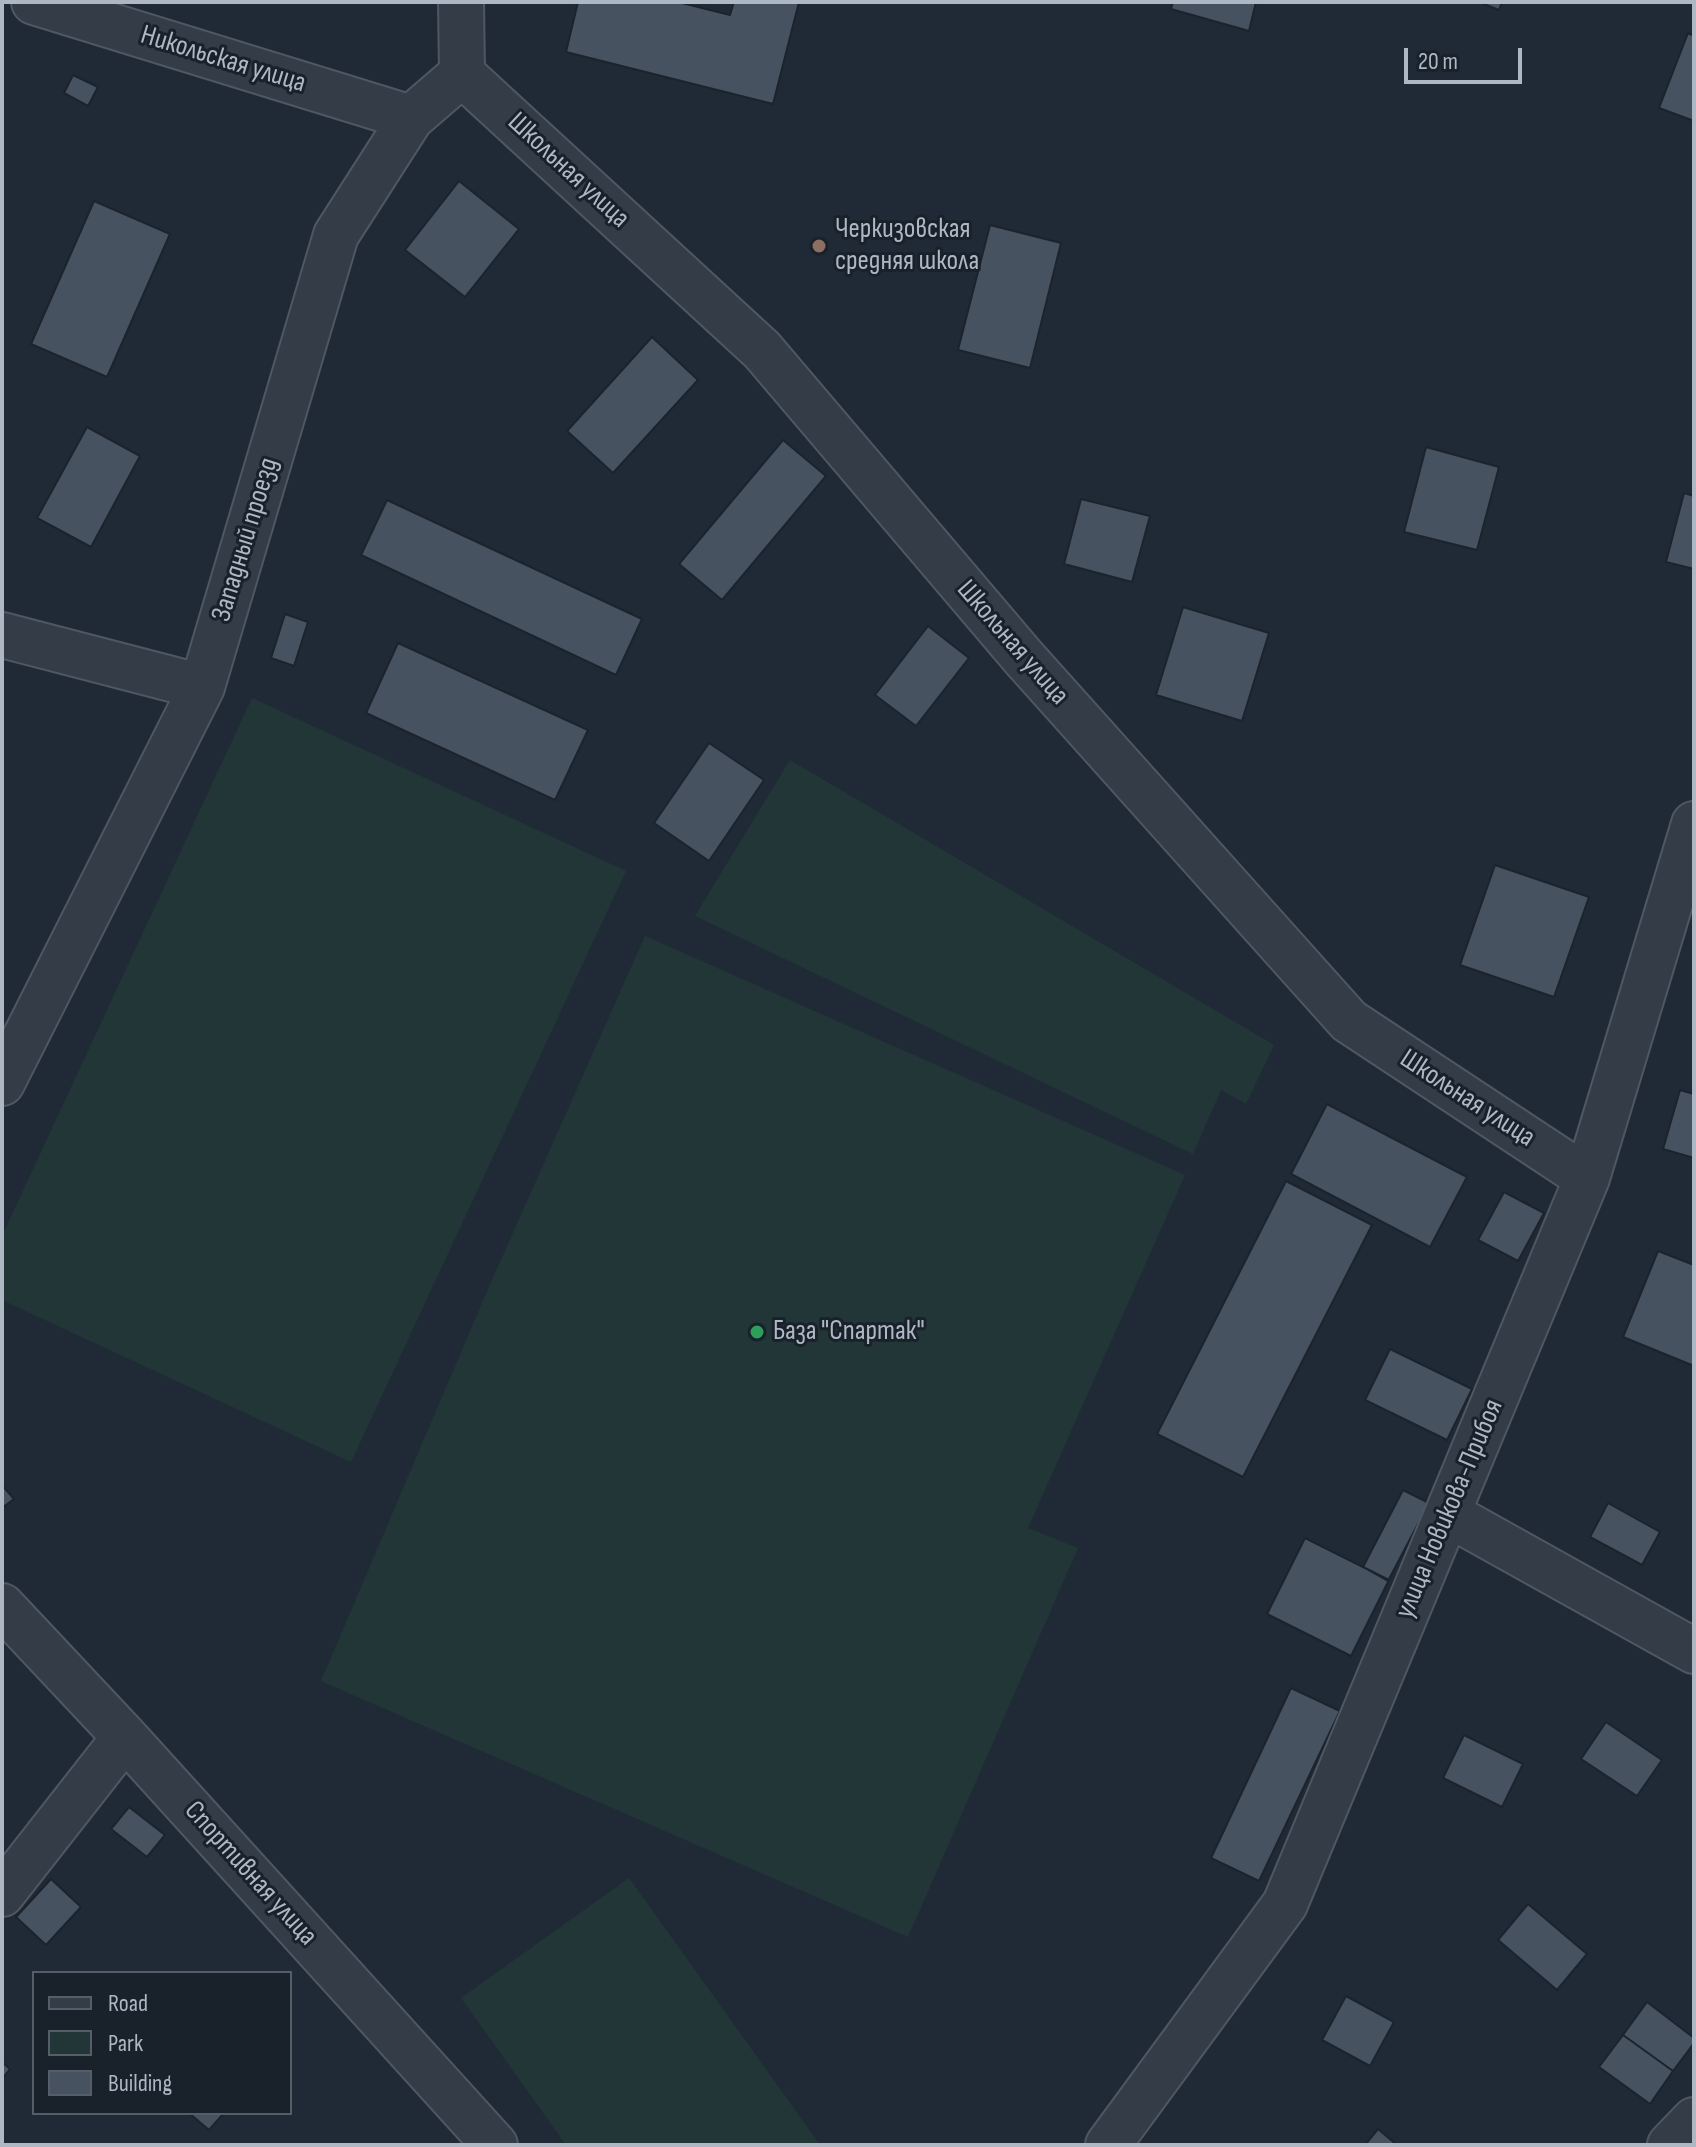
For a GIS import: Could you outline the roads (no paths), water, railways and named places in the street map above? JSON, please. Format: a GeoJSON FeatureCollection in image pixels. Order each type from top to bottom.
{"type":"FeatureCollection","features":[{"type":"Feature","properties":{"kind":"street","name":"Никольская улица"},"geometry":{"type":"LineString","coordinates":[[34,2],[411,118]]}},
{"type":"Feature","properties":{"kind":"street"},"geometry":{"type":"LineString","coordinates":[[461,2],[462,74]]}},
{"type":"Feature","properties":{"kind":"street","name":"Западный проезд"},"geometry":{"type":"LineString","coordinates":[[2,1083],[202,687],[336,235],[411,118],[462,74]]}},
{"type":"Feature","properties":{"kind":"street","name":"Школьная улица"},"geometry":{"type":"LineString","coordinates":[[462,74],[762,350],[1023,657],[1349,1021],[1587,1178]]}},
{"type":"Feature","properties":{"kind":"street"},"geometry":{"type":"LineString","coordinates":[[2,635],[202,687]]}},
{"type":"Feature","properties":{"kind":"street","name":"улица Новикова-Прибоя"},"geometry":{"type":"LineString","coordinates":[[1108,2145],[1285,1904],[1587,1178],[1694,824]]}},
{"type":"Feature","properties":{"kind":"street"},"geometry":{"type":"LineString","coordinates":[[1448,1514],[1694,1651]]}},
{"type":"Feature","properties":{"kind":"street","name":"Спортивная улица"},"geometry":{"type":"LineString","coordinates":[[2,1606],[495,2145]]}},
{"type":"Feature","properties":{"kind":"street"},"geometry":{"type":"LineString","coordinates":[[2,1894],[125,1737]]}},
{"type":"Feature","properties":{"kind":"street"},"geometry":{"type":"LineString","coordinates":[[1670,2145],[1694,2120]]}},
{"type":"Feature","properties":{"kind":"place","name":"Черкизовская средняя школа"},"geometry":{"type":"Point","coordinates":[819,246]}},
{"type":"Feature","properties":{"kind":"place","name":"База \"Спартак\""},"geometry":{"type":"Point","coordinates":[757,1332]}}]}
